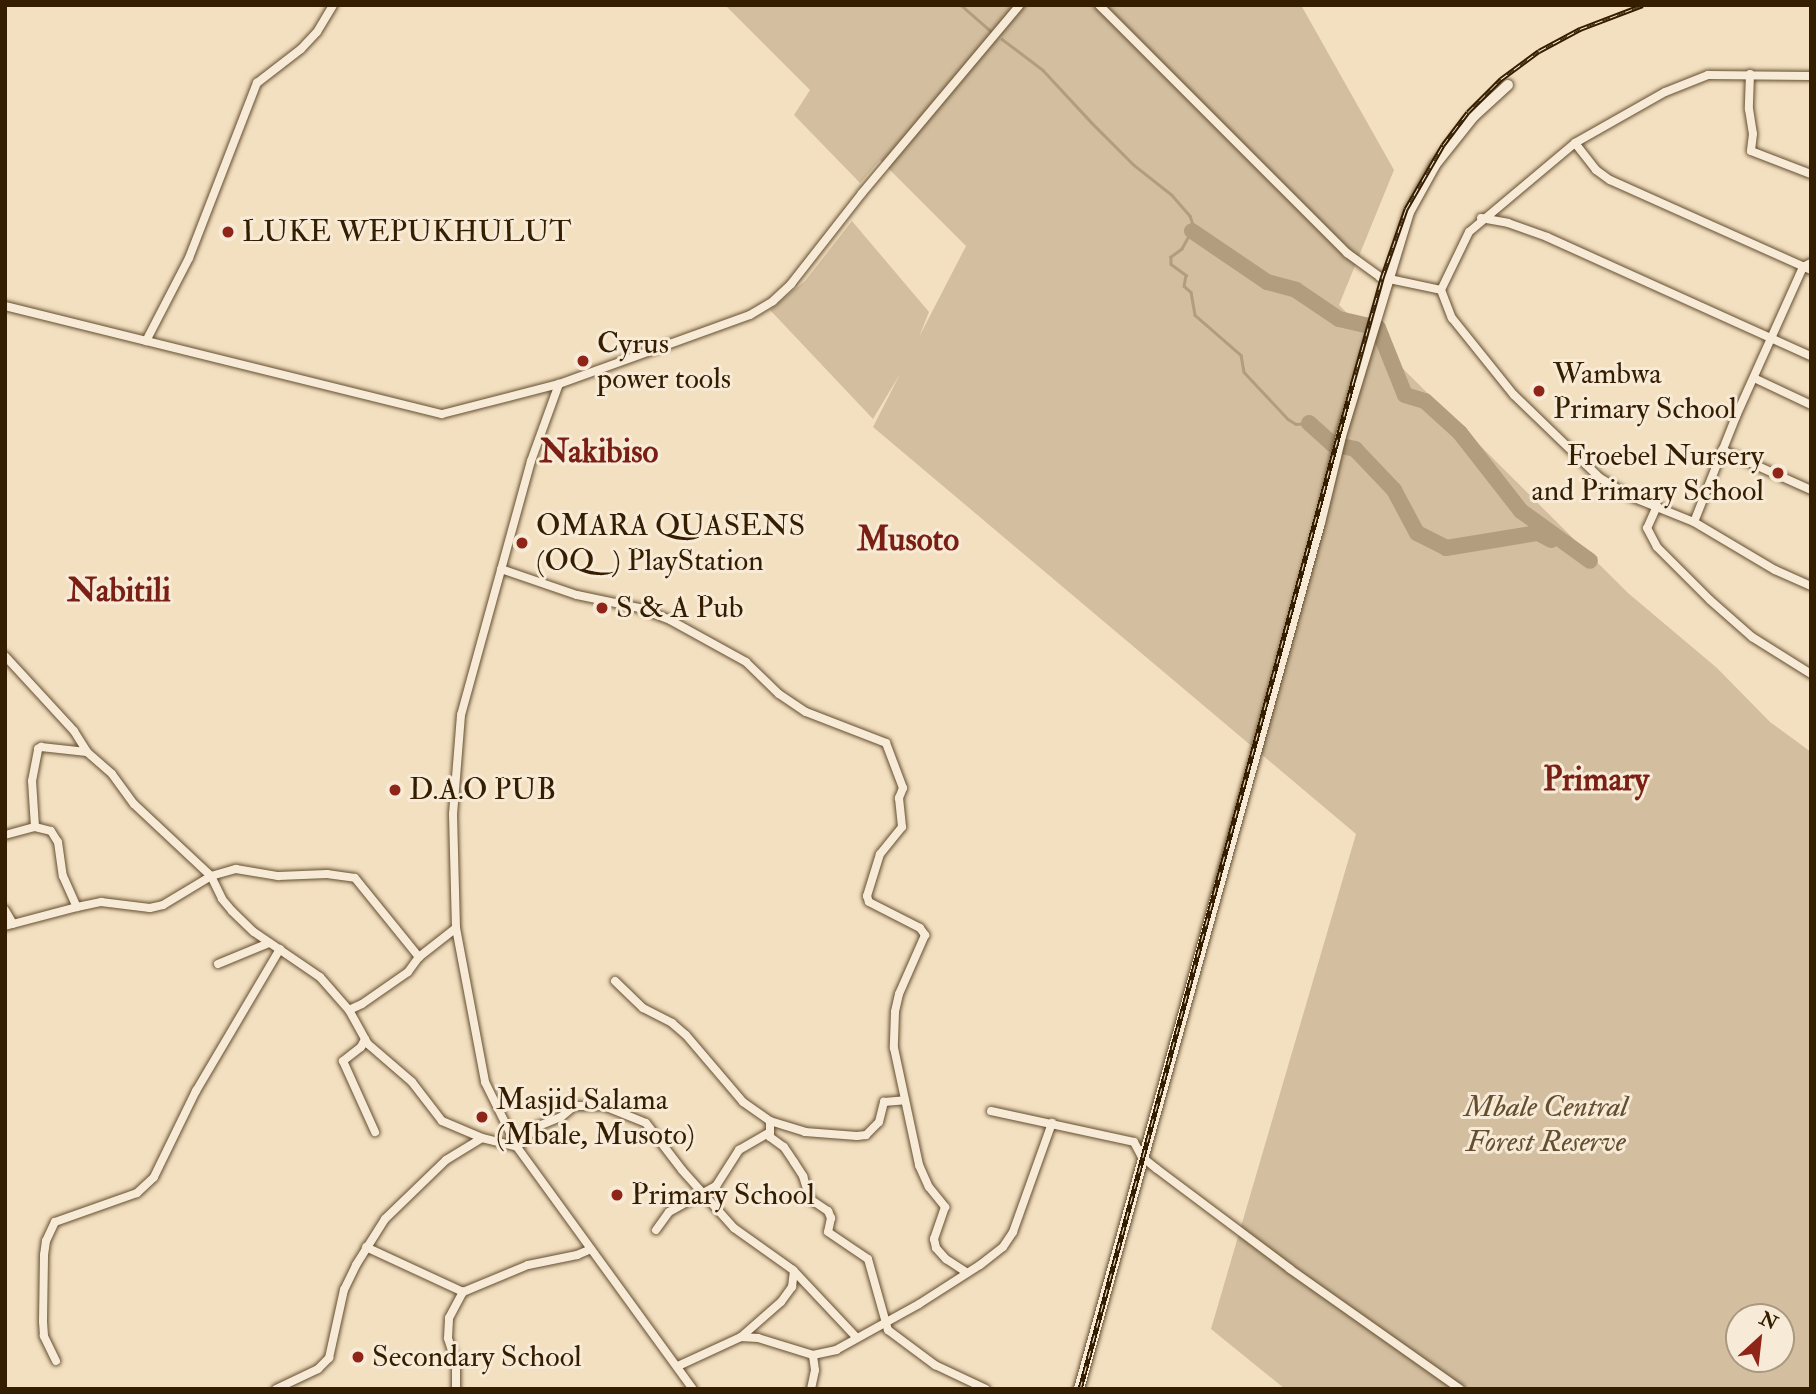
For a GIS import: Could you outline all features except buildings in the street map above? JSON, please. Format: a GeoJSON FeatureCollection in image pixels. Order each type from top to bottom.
{"type":"FeatureCollection","features":[{"type":"Feature","properties":{"kind":"main road"},"geometry":{"type":"LineString","coordinates":[[1079,1389],[1317,537],[1341,436],[1409,212],[1435,165],[1474,116],[1508,85]]}},
{"type":"Feature","properties":{"kind":"street"},"geometry":{"type":"LineString","coordinates":[[146,341],[189,258],[257,83],[301,50],[317,32],[333,5]]}},
{"type":"Feature","properties":{"kind":"street"},"geometry":{"type":"LineString","coordinates":[[5,306],[442,414],[559,384],[750,316],[774,301],[1020,5]]}},
{"type":"Feature","properties":{"kind":"street"},"geometry":{"type":"LineString","coordinates":[[1099,5],[1347,253],[1370,272],[1388,280],[1441,290]]}},
{"type":"Feature","properties":{"kind":"street"},"geometry":{"type":"LineString","coordinates":[[1749,74],[1749,109],[1754,134],[1751,151],[1811,174]]}},
{"type":"Feature","properties":{"kind":"street"},"geometry":{"type":"LineString","coordinates":[[1811,76],[1708,75],[1688,81],[1575,144],[1481,218],[1468,232],[1441,290],[1452,318],[1536,419],[1600,478],[1632,497],[1694,522],[1775,570],[1811,586]]}},
{"type":"Feature","properties":{"kind":"street"},"geometry":{"type":"LineString","coordinates":[[1575,144],[1596,170],[1622,186],[1808,266],[1754,378],[1694,522]]}},
{"type":"Feature","properties":{"kind":"street"},"geometry":{"type":"LineString","coordinates":[[1481,218],[1508,223],[1547,237],[1811,356]]}},
{"type":"Feature","properties":{"kind":"street"},"geometry":{"type":"LineString","coordinates":[[1754,378],[1811,405]]}},
{"type":"Feature","properties":{"kind":"street"},"geometry":{"type":"LineString","coordinates":[[559,384],[531,461],[461,715],[455,758],[453,814],[456,928],[485,1082],[517,1147],[693,1389]]}},
{"type":"Feature","properties":{"kind":"street"},"geometry":{"type":"LineString","coordinates":[[1722,450],[1811,491]]}},
{"type":"Feature","properties":{"kind":"street"},"geometry":{"type":"LineString","coordinates":[[1657,506],[1647,528],[1657,547],[1752,637],[1811,674]]}},
{"type":"Feature","properties":{"kind":"street"},"geometry":{"type":"LineString","coordinates":[[501,569],[577,595],[639,608],[670,620],[746,662],[779,694],[806,712],[886,743],[903,789],[899,798],[902,827],[880,854],[867,896],[869,902],[920,928],[925,936],[895,1012],[894,1048],[919,1165],[929,1188],[945,1207],[934,1239],[936,1248],[946,1259],[966,1272]]}},
{"type":"Feature","properties":{"kind":"street"},"geometry":{"type":"LineString","coordinates":[[5,656],[74,731],[87,752],[112,774],[134,804],[211,876],[222,899],[248,926],[320,978],[349,1010],[365,1039],[412,1082],[442,1121],[482,1138],[517,1147]]}},
{"type":"Feature","properties":{"kind":"street"},"geometry":{"type":"LineString","coordinates":[[35,827],[32,781],[38,749],[41,747],[87,752]]}},
{"type":"Feature","properties":{"kind":"street"},"geometry":{"type":"LineString","coordinates":[[5,835],[35,827],[51,831],[58,842],[63,876],[77,907]]}},
{"type":"Feature","properties":{"kind":"street"},"geometry":{"type":"LineString","coordinates":[[5,910],[9,925],[101,902],[150,908],[163,905],[211,876],[236,869],[278,876],[327,874],[355,878],[363,893],[388,916],[419,957]]}},
{"type":"Feature","properties":{"kind":"street"},"geometry":{"type":"LineString","coordinates":[[349,1010],[408,972],[419,957],[456,928]]}},
{"type":"Feature","properties":{"kind":"street"},"geometry":{"type":"LineString","coordinates":[[218,964],[269,943]]}},
{"type":"Feature","properties":{"kind":"street"},"geometry":{"type":"LineString","coordinates":[[56,1361],[44,1336],[43,1321],[44,1255],[46,1241],[55,1222],[137,1194],[154,1177],[196,1091],[280,949]]}},
{"type":"Feature","properties":{"kind":"street"},"geometry":{"type":"LineString","coordinates":[[615,981],[643,1009],[673,1023],[743,1102],[770,1122],[805,1132],[866,1135],[879,1122],[884,1102],[905,1100]]}},
{"type":"Feature","properties":{"kind":"street"},"geometry":{"type":"LineString","coordinates":[[365,1039],[361,1047],[343,1061],[375,1132]]}},
{"type":"Feature","properties":{"kind":"street"},"geometry":{"type":"LineString","coordinates":[[517,1147],[536,1127],[561,1116],[568,1108],[604,1106],[646,1123],[734,1228],[793,1270],[857,1338]]}},
{"type":"Feature","properties":{"kind":"street"},"geometry":{"type":"LineString","coordinates":[[991,1111],[1134,1142],[1142,1157],[1290,1269],[1460,1389]]}},
{"type":"Feature","properties":{"kind":"street"},"geometry":{"type":"LineString","coordinates":[[656,1230],[670,1212],[716,1186],[739,1150],[768,1133],[770,1122]]}},
{"type":"Feature","properties":{"kind":"street"},"geometry":{"type":"LineString","coordinates":[[741,1337],[758,1338],[813,1355],[836,1350],[993,1256],[1013,1232],[1052,1123]]}},
{"type":"Feature","properties":{"kind":"street"},"geometry":{"type":"LineString","coordinates":[[768,1133],[784,1147],[798,1169],[810,1199],[828,1211],[831,1218],[828,1232],[868,1259],[884,1323],[901,1343],[986,1389]]}},
{"type":"Feature","properties":{"kind":"street"},"geometry":{"type":"LineString","coordinates":[[276,1389],[317,1369],[329,1358],[344,1290],[366,1247],[386,1219],[454,1154],[482,1138]]}},
{"type":"Feature","properties":{"kind":"street"},"geometry":{"type":"LineString","coordinates":[[366,1247],[463,1292]]}},
{"type":"Feature","properties":{"kind":"street"},"geometry":{"type":"LineString","coordinates":[[456,1389],[456,1363],[448,1338],[449,1318],[463,1292],[514,1270],[591,1249]]}},
{"type":"Feature","properties":{"kind":"street"},"geometry":{"type":"LineString","coordinates":[[678,1366],[741,1337],[781,1302],[792,1287],[793,1270]]}},
{"type":"Feature","properties":{"kind":"street"},"geometry":{"type":"LineString","coordinates":[[811,1389],[815,1370],[813,1355]]}},
{"type":"Feature","properties":{"kind":"green space","name":"Mbale Central Forest Reserve"},"geometry":{"type":"Polygon","coordinates":[[[725,5],[1301,5],[1394,170],[1339,305],[1628,593],[1717,668],[1770,722],[1811,752],[1811,1389],[1285,1389],[1211,1329],[1356,834],[873,427],[900,374],[873,419],[770,310],[805,281],[852,221],[929,312],[919,337],[966,246],[880,160],[860,183],[794,115],[810,90],[725,5]]]}},
{"type":"Feature","properties":{"kind":"waterway"},"geometry":{"type":"LineString","coordinates":[[961,5],[991,31]]}},
{"type":"Feature","properties":{"kind":"waterway"},"geometry":{"type":"LineString","coordinates":[[1002,39],[1043,70],[1134,165],[1172,195],[1190,216],[1194,227],[1182,249],[1171,257],[1171,264],[1186,275],[1184,286],[1191,292],[1195,315],[1241,355],[1244,372],[1288,419],[1296,424],[1309,423]]}},
{"type":"Feature","properties":{"kind":"waterway"},"geometry":{"type":"LineString","coordinates":[[1192,231],[1267,282],[1296,290],[1339,319],[1378,328],[1405,395],[1425,401],[1460,433],[1521,511],[1590,561]]}},
{"type":"Feature","properties":{"kind":"waterway"},"geometry":{"type":"LineString","coordinates":[[1309,423],[1332,444],[1355,449],[1394,490],[1417,533],[1446,548],[1538,533],[1551,540]]}},
{"type":"Feature","properties":{"kind":"railway"},"geometry":{"type":"LineString","coordinates":[[1080,1389],[1353,382],[1382,278],[1406,209],[1443,145],[1468,112],[1501,79],[1539,51],[1580,29],[1643,5]]}},
{"type":"Feature","properties":{"kind":"place","name":"LUKE WEPUKHULUT"},"geometry":{"type":"Point","coordinates":[228,232]}},
{"type":"Feature","properties":{"kind":"place","name":"Cyrus power tools"},"geometry":{"type":"Point","coordinates":[583,361]}},
{"type":"Feature","properties":{"kind":"place","name":"Wambwa Primary School"},"geometry":{"type":"Point","coordinates":[1539,391]}},
{"type":"Feature","properties":{"kind":"place","name":"Froebel Nursery and Primary School"},"geometry":{"type":"Point","coordinates":[1778,473]}},
{"type":"Feature","properties":{"kind":"place","name":"OMARA QUASENS (OQ) PlayStation"},"geometry":{"type":"Point","coordinates":[522,543]}},
{"type":"Feature","properties":{"kind":"place","name":"S & A Pub"},"geometry":{"type":"Point","coordinates":[602,608]}},
{"type":"Feature","properties":{"kind":"place","name":"D.A.O PUB"},"geometry":{"type":"Point","coordinates":[395,790]}},
{"type":"Feature","properties":{"kind":"place","name":"Masjid Salama (Mbale, Musoto)"},"geometry":{"type":"Point","coordinates":[482,1117]}},
{"type":"Feature","properties":{"kind":"place","name":"Primary School"},"geometry":{"type":"Point","coordinates":[617,1195]}},
{"type":"Feature","properties":{"kind":"place","name":"Secondary School"},"geometry":{"type":"Point","coordinates":[358,1357]}},
{"type":"Feature","properties":{"kind":"district","name":"Nakibiso"},"geometry":{"type":"Point","coordinates":[599,452]}},
{"type":"Feature","properties":{"kind":"district","name":"Musoto"},"geometry":{"type":"Point","coordinates":[908,540]}},
{"type":"Feature","properties":{"kind":"district","name":"Nabitili"},"geometry":{"type":"Point","coordinates":[119,591]}},
{"type":"Feature","properties":{"kind":"district","name":"Primary"},"geometry":{"type":"Point","coordinates":[1596,780]}}]}
